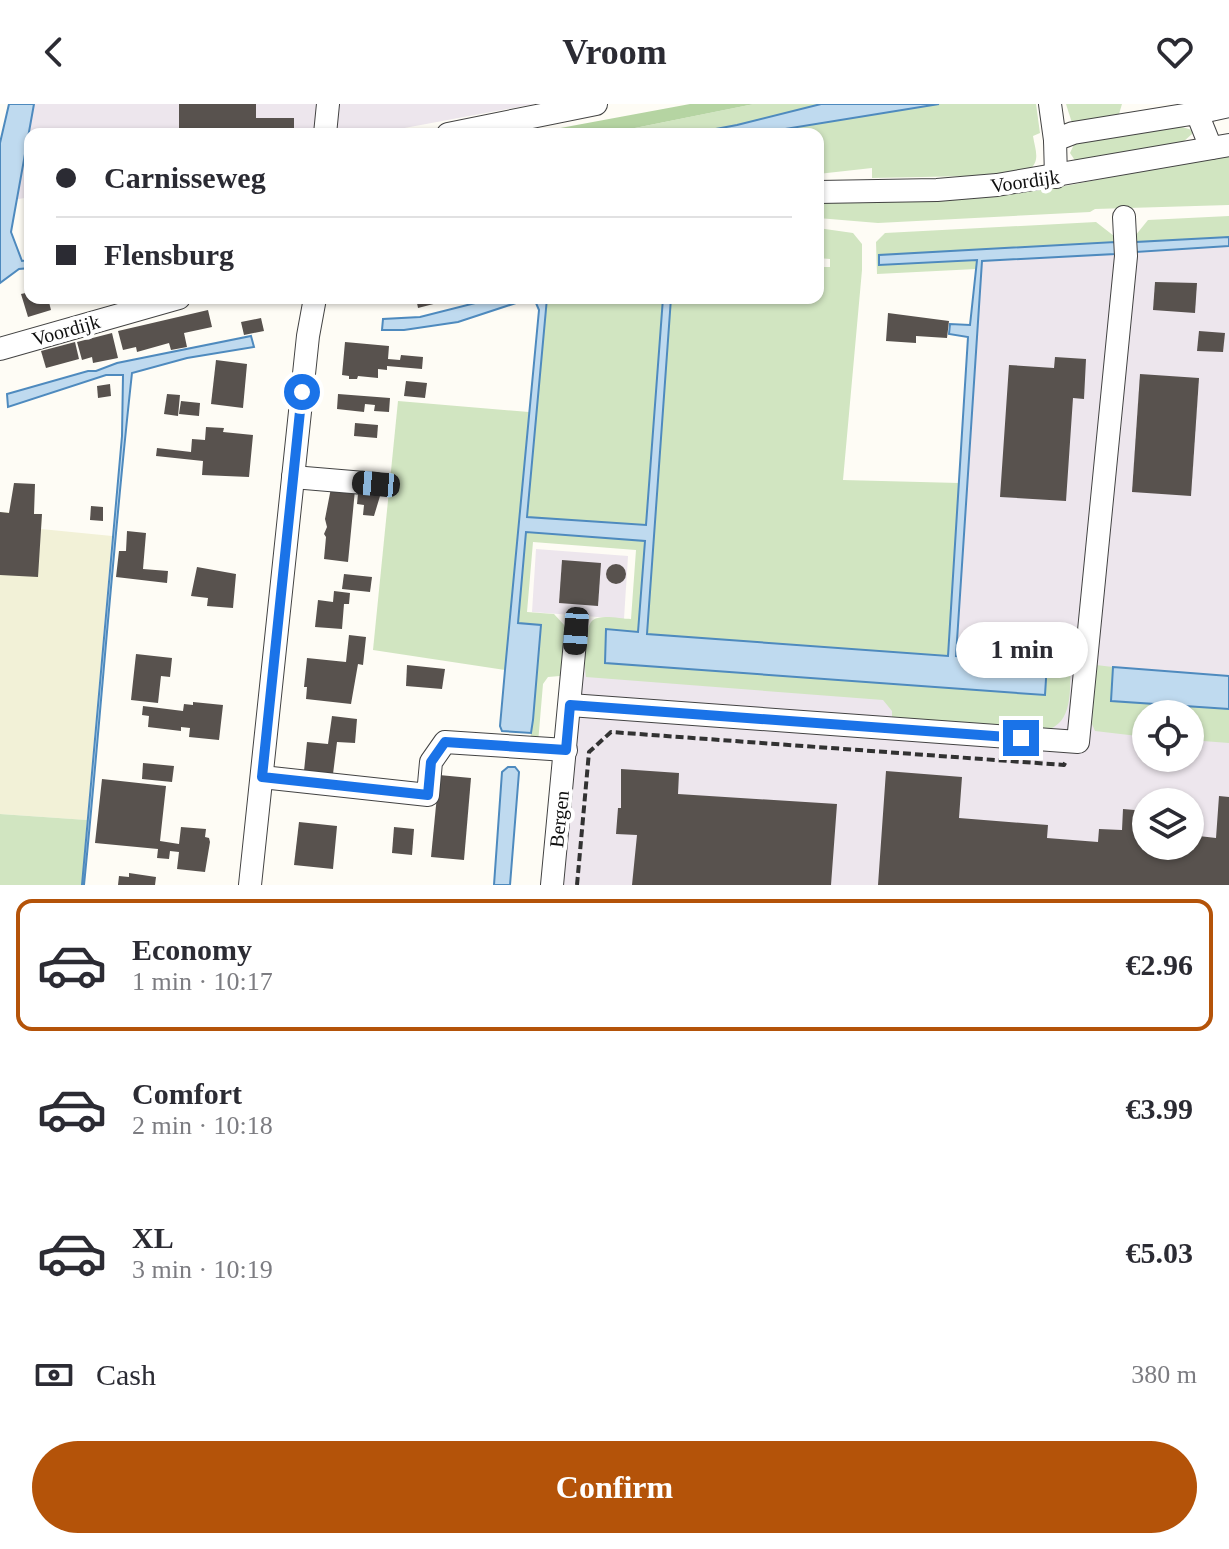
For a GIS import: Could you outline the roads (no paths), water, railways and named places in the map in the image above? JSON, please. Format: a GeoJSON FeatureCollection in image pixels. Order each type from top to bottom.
{"type":"FeatureCollection","features":[{"type":"Feature","properties":{"kind":"street"},"geometry":{"type":"LineString","coordinates":[[326,128],[328,104]]}},
{"type":"Feature","properties":{"kind":"street"},"geometry":{"type":"LineString","coordinates":[[478,128],[596,104]]}},
{"type":"Feature","properties":{"kind":"street"},"geometry":{"type":"LineString","coordinates":[[1050,104],[1056,177]]}},
{"type":"Feature","properties":{"kind":"street"},"geometry":{"type":"LineString","coordinates":[[1055,140],[1073,133],[1229,106]]}},
{"type":"Feature","properties":{"kind":"street"},"geometry":{"type":"LineString","coordinates":[[1197,113],[1220,146]]}},
{"type":"Feature","properties":{"kind":"street","name":"Voordijk"},"geometry":{"type":"LineString","coordinates":[[824,192],[937,190],[997,185],[1220,146]]}},
{"type":"Feature","properties":{"kind":"street"},"geometry":{"type":"LineString","coordinates":[[570,705],[1078,742],[1126,256],[1124,217]]}},
{"type":"Feature","properties":{"kind":"street","name":"Voordijk"},"geometry":{"type":"LineString","coordinates":[[0,349],[158,304]]}},
{"type":"Feature","properties":{"kind":"street"},"geometry":{"type":"LineString","coordinates":[[250,885],[314,304]]}},
{"type":"Feature","properties":{"kind":"street"},"geometry":{"type":"LineString","coordinates":[[293,477],[376,484]]}},
{"type":"Feature","properties":{"kind":"street","name":"Bergen"},"geometry":{"type":"LineString","coordinates":[[552,885],[576,631]]}},
{"type":"Feature","properties":{"kind":"street"},"geometry":{"type":"LineString","coordinates":[[262,777],[428,795],[431,762],[445,742],[566,750]]}},
{"type":"Feature","properties":{"kind":"water"},"geometry":{"type":"Polygon","coordinates":[[[9,104],[34,104],[30,128],[24,128],[24,160],[11,232],[24,261],[24,269],[0,283],[0,143],[9,104]]]}},
{"type":"Feature","properties":{"kind":"water"},"geometry":{"type":"Polygon","coordinates":[[[821,104],[939,104],[792,128],[721,128],[821,104]]]}},
{"type":"Feature","properties":{"kind":"water"},"geometry":{"type":"Polygon","coordinates":[[[1229,237],[1229,246],[1136,252],[1136,242],[1229,237]]]}},
{"type":"Feature","properties":{"kind":"water"},"geometry":{"type":"Polygon","coordinates":[[[1115,242],[1115,254],[982,261],[956,656],[1047,663],[1045,695],[605,663],[606,629],[638,632],[645,541],[526,532],[518,623],[541,625],[533,720],[531,733],[502,731],[500,726],[539,310],[536,304],[546,304],[527,517],[646,525],[663,304],[671,304],[647,634],[948,656],[968,337],[949,334],[950,324],[970,325],[977,260],[879,265],[879,255],[1115,242]]]}},
{"type":"Feature","properties":{"kind":"water"},"geometry":{"type":"Polygon","coordinates":[[[471,304],[513,304],[458,322],[382,330],[383,319],[420,317],[471,304]]]}},
{"type":"Feature","properties":{"kind":"water"},"geometry":{"type":"Polygon","coordinates":[[[251,336],[254,347],[187,358],[132,373],[82,885],[122,436],[123,375],[106,375],[8,407],[7,394],[117,363],[251,336]]]}},
{"type":"Feature","properties":{"kind":"water"},"geometry":{"type":"Polygon","coordinates":[[[1113,667],[1229,676],[1229,709],[1204,707],[1204,700],[1111,701],[1113,667]]]}},
{"type":"Feature","properties":{"kind":"water"},"geometry":{"type":"Polygon","coordinates":[[[508,767],[515,767],[519,772],[510,885],[494,885],[502,772],[508,767]]]}}]}
